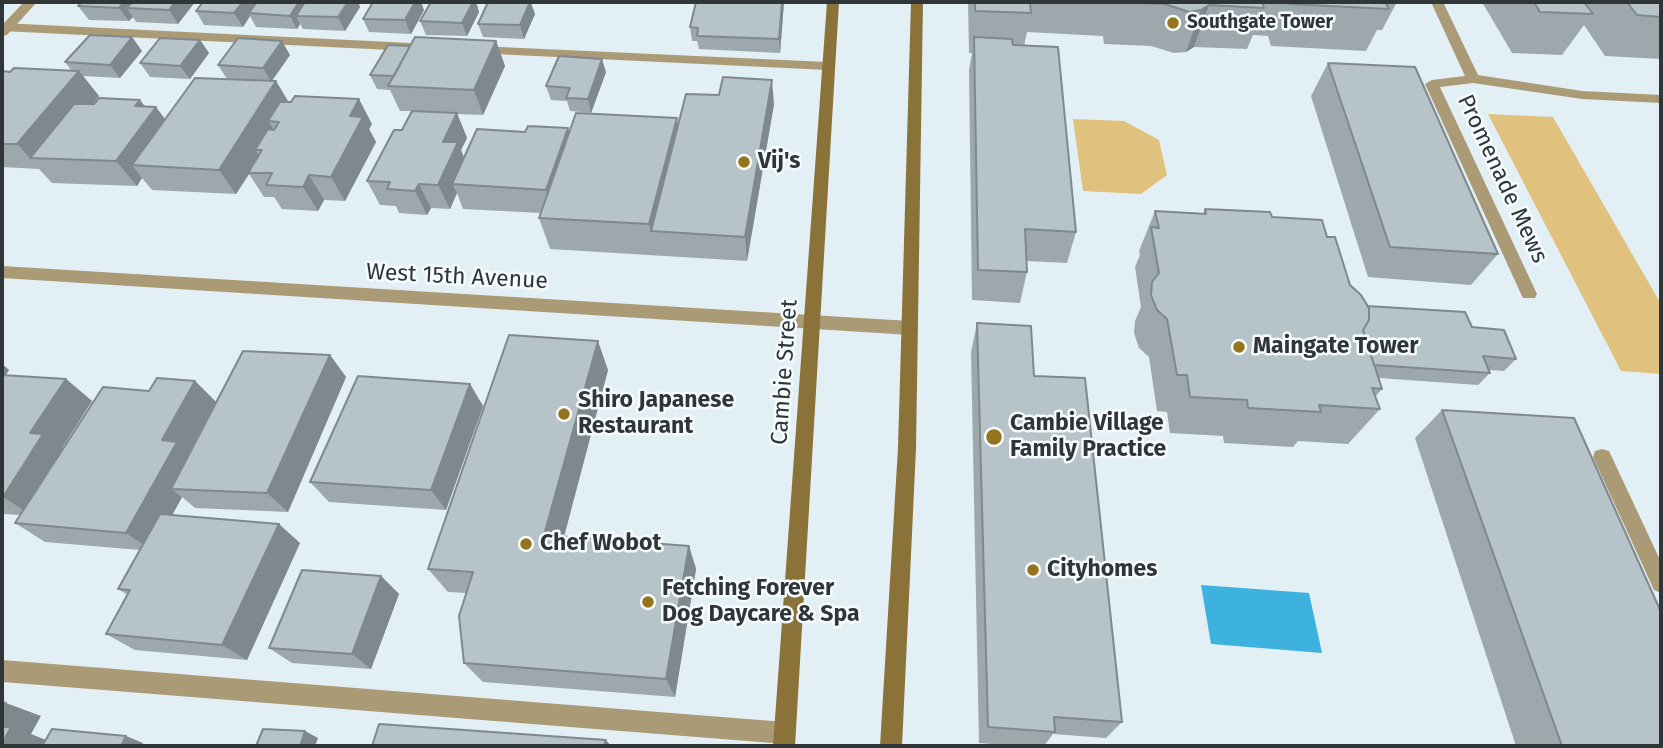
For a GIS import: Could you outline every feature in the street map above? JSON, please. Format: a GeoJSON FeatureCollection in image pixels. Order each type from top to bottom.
{"type":"FeatureCollection","features":[{"type":"Feature","properties":{"kind":"main road","name":"Cambie Street"},"geometry":{"type":"LineString","coordinates":[[784,740],[814,320],[827,66],[833,2]]}},
{"type":"Feature","properties":{"kind":"main road"},"geometry":{"type":"LineString","coordinates":[[891,746],[907,448],[917,2]]}},
{"type":"Feature","properties":{"kind":"street"},"geometry":{"type":"LineString","coordinates":[[3,29],[31,2]]}},
{"type":"Feature","properties":{"kind":"street"},"geometry":{"type":"LineString","coordinates":[[1437,2],[1474,79],[1582,95],[1661,99]]}},
{"type":"Feature","properties":{"kind":"street"},"geometry":{"type":"LineString","coordinates":[[3,29],[425,47]]}},
{"type":"Feature","properties":{"kind":"street"},"geometry":{"type":"LineString","coordinates":[[466,49],[827,66]]}},
{"type":"Feature","properties":{"kind":"street","name":"Promenade Mews"},"geometry":{"type":"LineString","coordinates":[[1474,79],[1432,84],[1529,294]]}},
{"type":"Feature","properties":{"kind":"street","name":"West 15th Avenue"},"geometry":{"type":"LineString","coordinates":[[2,272],[910,328]]}},
{"type":"Feature","properties":{"kind":"street"},"geometry":{"type":"LineString","coordinates":[[1602,457],[1661,583]]}},
{"type":"Feature","properties":{"kind":"street"},"geometry":{"type":"LineString","coordinates":[[2,671],[784,740]]}},
{"type":"Feature","properties":{"kind":"shaded area"},"geometry":{"type":"Polygon","coordinates":[[[1488,114],[1553,117],[1661,304],[1661,374],[1621,371],[1488,114]]]}},
{"type":"Feature","properties":{"kind":"shaded area"},"geometry":{"type":"Polygon","coordinates":[[[1073,119],[1124,121],[1159,140],[1167,175],[1141,194],[1083,191],[1073,119]]]}},
{"type":"Feature","properties":{"kind":"water"},"geometry":{"type":"Polygon","coordinates":[[[1201,585],[1309,593],[1322,653],[1211,644],[1201,585]]]}},
{"type":"Feature","properties":{"kind":"building"},"geometry":{"type":"Polygon","coordinates":[[[82,2],[124,2],[119,8],[78,6],[82,2]]]}},
{"type":"Feature","properties":{"kind":"building"},"geometry":{"type":"Polygon","coordinates":[[[132,2],[175,2],[169,10],[127,8],[132,2]]]}},
{"type":"Feature","properties":{"kind":"building"},"geometry":{"type":"Polygon","coordinates":[[[203,2],[243,2],[234,13],[196,11],[203,2]]]}},
{"type":"Feature","properties":{"kind":"building"},"geometry":{"type":"Polygon","coordinates":[[[257,2],[299,2],[290,16],[249,13],[257,2]]]}},
{"type":"Feature","properties":{"kind":"building"},"geometry":{"type":"Polygon","coordinates":[[[305,2],[348,2],[338,17],[296,16],[305,2]]]}},
{"type":"Feature","properties":{"kind":"building"},"geometry":{"type":"Polygon","coordinates":[[[373,2],[415,2],[405,20],[363,19],[373,2]]]}},
{"type":"Feature","properties":{"kind":"building"},"geometry":{"type":"Polygon","coordinates":[[[431,2],[473,2],[462,23],[420,21],[431,2]]]}},
{"type":"Feature","properties":{"kind":"building"},"geometry":{"type":"Polygon","coordinates":[[[488,2],[530,2],[520,25],[478,24],[488,2]]]}},
{"type":"Feature","properties":{"kind":"building"},"geometry":{"type":"Polygon","coordinates":[[[696,2],[782,2],[779,39],[697,36],[698,28],[690,27],[696,2]]]}},
{"type":"Feature","properties":{"kind":"building"},"geometry":{"type":"Polygon","coordinates":[[[975,2],[1030,2],[1031,13],[975,11],[975,2]]]}},
{"type":"Feature","properties":{"kind":"building"},"geometry":{"type":"Polygon","coordinates":[[[1116,2],[1262,2],[1264,8],[1209,5],[1189,12],[1165,4],[1116,2]]]}},
{"type":"Feature","properties":{"kind":"building"},"geometry":{"type":"Polygon","coordinates":[[[1289,2],[1385,2],[1389,9],[1290,4],[1289,2]]]}},
{"type":"Feature","properties":{"kind":"building"},"geometry":{"type":"Polygon","coordinates":[[[1534,2],[1584,2],[1593,14],[1540,12],[1534,2]]]}},
{"type":"Feature","properties":{"kind":"building"},"geometry":{"type":"Polygon","coordinates":[[[1627,2],[1661,2],[1661,17],[1637,15],[1627,2]]]}},
{"type":"Feature","properties":{"kind":"building"},"geometry":{"type":"Polygon","coordinates":[[[90,35],[132,37],[110,65],[65,62],[90,35]]]}},
{"type":"Feature","properties":{"kind":"building"},"geometry":{"type":"Polygon","coordinates":[[[415,37],[496,41],[474,90],[388,86],[415,37]]]}},
{"type":"Feature","properties":{"kind":"building"},"geometry":{"type":"Polygon","coordinates":[[[974,37],[1012,39],[1013,45],[1058,47],[1076,232],[1025,229],[1027,272],[978,270],[974,37]]]}},
{"type":"Feature","properties":{"kind":"building"},"geometry":{"type":"Polygon","coordinates":[[[160,38],[200,40],[180,66],[140,63],[160,38]]]}},
{"type":"Feature","properties":{"kind":"building"},"geometry":{"type":"Polygon","coordinates":[[[238,38],[282,41],[263,68],[218,65],[238,38]]]}},
{"type":"Feature","properties":{"kind":"building"},"geometry":{"type":"Polygon","coordinates":[[[388,45],[410,46],[394,76],[370,75],[388,45]]]}},
{"type":"Feature","properties":{"kind":"building"},"geometry":{"type":"Polygon","coordinates":[[[559,56],[602,59],[588,99],[566,98],[570,88],[546,86],[559,56]]]}},
{"type":"Feature","properties":{"kind":"building"},"geometry":{"type":"Polygon","coordinates":[[[1328,63],[1415,67],[1498,254],[1390,247],[1328,63]]]}},
{"type":"Feature","properties":{"kind":"building"},"geometry":{"type":"Polygon","coordinates":[[[14,68],[79,71],[17,144],[2,144],[2,72],[10,72],[14,68]]]}},
{"type":"Feature","properties":{"kind":"building"},"geometry":{"type":"Polygon","coordinates":[[[723,77],[772,80],[745,237],[651,231],[686,94],[719,95],[723,77]]]}},
{"type":"Feature","properties":{"kind":"building"},"geometry":{"type":"Polygon","coordinates":[[[195,78],[276,81],[219,170],[132,165],[195,78]]]}},
{"type":"Feature","properties":{"kind":"building"},"geometry":{"type":"Polygon","coordinates":[[[295,96],[359,99],[350,116],[363,117],[331,177],[309,175],[303,187],[266,185],[272,173],[248,173],[262,150],[255,150],[268,129],[274,130],[279,122],[268,121],[280,102],[291,102],[295,96]]]}},
{"type":"Feature","properties":{"kind":"building"},"geometry":{"type":"Polygon","coordinates":[[[99,98],[140,100],[135,106],[156,107],[116,161],[30,158],[74,104],[94,104],[99,98]]]}},
{"type":"Feature","properties":{"kind":"building"},"geometry":{"type":"Polygon","coordinates":[[[412,111],[457,113],[443,142],[458,142],[438,185],[419,184],[415,191],[387,189],[390,182],[367,181],[394,130],[402,130],[412,111]]]}},
{"type":"Feature","properties":{"kind":"building"},"geometry":{"type":"Polygon","coordinates":[[[576,113],[677,118],[649,224],[539,218],[576,113]]]}},
{"type":"Feature","properties":{"kind":"building"},"geometry":{"type":"Polygon","coordinates":[[[528,126],[568,128],[546,190],[452,184],[477,129],[525,132],[528,126]]]}},
{"type":"Feature","properties":{"kind":"building","name":"Maingate Tower"},"geometry":{"type":"Polygon","coordinates":[[[1205,209],[1270,212],[1272,217],[1322,220],[1327,237],[1335,237],[1350,285],[1361,295],[1369,308],[1369,320],[1363,330],[1382,389],[1372,388],[1380,409],[1319,405],[1321,412],[1248,408],[1247,400],[1190,397],[1187,375],[1177,375],[1167,319],[1157,310],[1151,295],[1152,282],[1159,273],[1151,227],[1159,228],[1155,211],[1206,214],[1205,209]]]}},
{"type":"Feature","properties":{"kind":"building"},"geometry":{"type":"Polygon","coordinates":[[[1367,306],[1465,312],[1472,327],[1504,330],[1516,359],[1483,356],[1490,373],[1374,365],[1363,330],[1369,320],[1367,306]]]}},
{"type":"Feature","properties":{"kind":"building","name":"Cityhomes"},"geometry":{"type":"Polygon","coordinates":[[[977,323],[1031,326],[1034,376],[1085,378],[1122,722],[1054,717],[1055,732],[988,727],[977,323]]]}},
{"type":"Feature","properties":{"kind":"building"},"geometry":{"type":"Polygon","coordinates":[[[509,335],[598,341],[544,535],[689,546],[666,679],[464,663],[459,616],[473,572],[428,569],[509,335]]]}},
{"type":"Feature","properties":{"kind":"building"},"geometry":{"type":"Polygon","coordinates":[[[243,351],[330,355],[267,493],[171,489],[243,351]]]}},
{"type":"Feature","properties":{"kind":"building"},"geometry":{"type":"Polygon","coordinates":[[[2,375],[66,379],[30,433],[43,434],[3,497],[2,375]]]}},
{"type":"Feature","properties":{"kind":"building"},"geometry":{"type":"Polygon","coordinates":[[[358,376],[470,384],[431,490],[310,482],[358,376]]]}},
{"type":"Feature","properties":{"kind":"building"},"geometry":{"type":"Polygon","coordinates":[[[157,378],[195,381],[162,440],[177,442],[126,533],[15,523],[103,387],[149,391],[157,378]]]}},
{"type":"Feature","properties":{"kind":"building"},"geometry":{"type":"Polygon","coordinates":[[[1442,410],[1574,418],[1661,612],[1661,746],[1562,746],[1442,410]]]}},
{"type":"Feature","properties":{"kind":"building"},"geometry":{"type":"Polygon","coordinates":[[[160,514],[279,524],[222,645],[106,634],[130,590],[118,589],[160,514]]]}},
{"type":"Feature","properties":{"kind":"building"},"geometry":{"type":"Polygon","coordinates":[[[302,570],[381,576],[352,654],[269,648],[302,570]]]}},
{"type":"Feature","properties":{"kind":"building"},"geometry":{"type":"Polygon","coordinates":[[[379,724],[606,740],[604,746],[372,746],[379,724]]]}},
{"type":"Feature","properties":{"kind":"building"},"geometry":{"type":"Polygon","coordinates":[[[2,727],[11,727],[2,744],[2,727]]]}},
{"type":"Feature","properties":{"kind":"building"},"geometry":{"type":"Polygon","coordinates":[[[52,729],[126,736],[121,746],[42,746],[52,729]]]}},
{"type":"Feature","properties":{"kind":"building"},"geometry":{"type":"Polygon","coordinates":[[[263,729],[305,731],[300,746],[256,746],[263,729]]]}},
{"type":"Feature","properties":{"kind":"place","name":"Southgate Tower"},"geometry":{"type":"Point","coordinates":[1173,23]}},
{"type":"Feature","properties":{"kind":"place","name":"Vij's"},"geometry":{"type":"Point","coordinates":[744,162]}},
{"type":"Feature","properties":{"kind":"place","name":"Maingate Tower"},"geometry":{"type":"Point","coordinates":[1239,347]}},
{"type":"Feature","properties":{"kind":"place","name":"Shiro Japanese Restaurant"},"geometry":{"type":"Point","coordinates":[564,414]}},
{"type":"Feature","properties":{"kind":"place","name":"Cambie Village Family Practice"},"geometry":{"type":"Point","coordinates":[994,437]}},
{"type":"Feature","properties":{"kind":"place","name":"Chef Wobot"},"geometry":{"type":"Point","coordinates":[526,544]}},
{"type":"Feature","properties":{"kind":"place","name":"Cityhomes"},"geometry":{"type":"Point","coordinates":[1033,570]}},
{"type":"Feature","properties":{"kind":"place","name":"Fetching Forever Dog Daycare & Spa"},"geometry":{"type":"Point","coordinates":[648,602]}}]}
